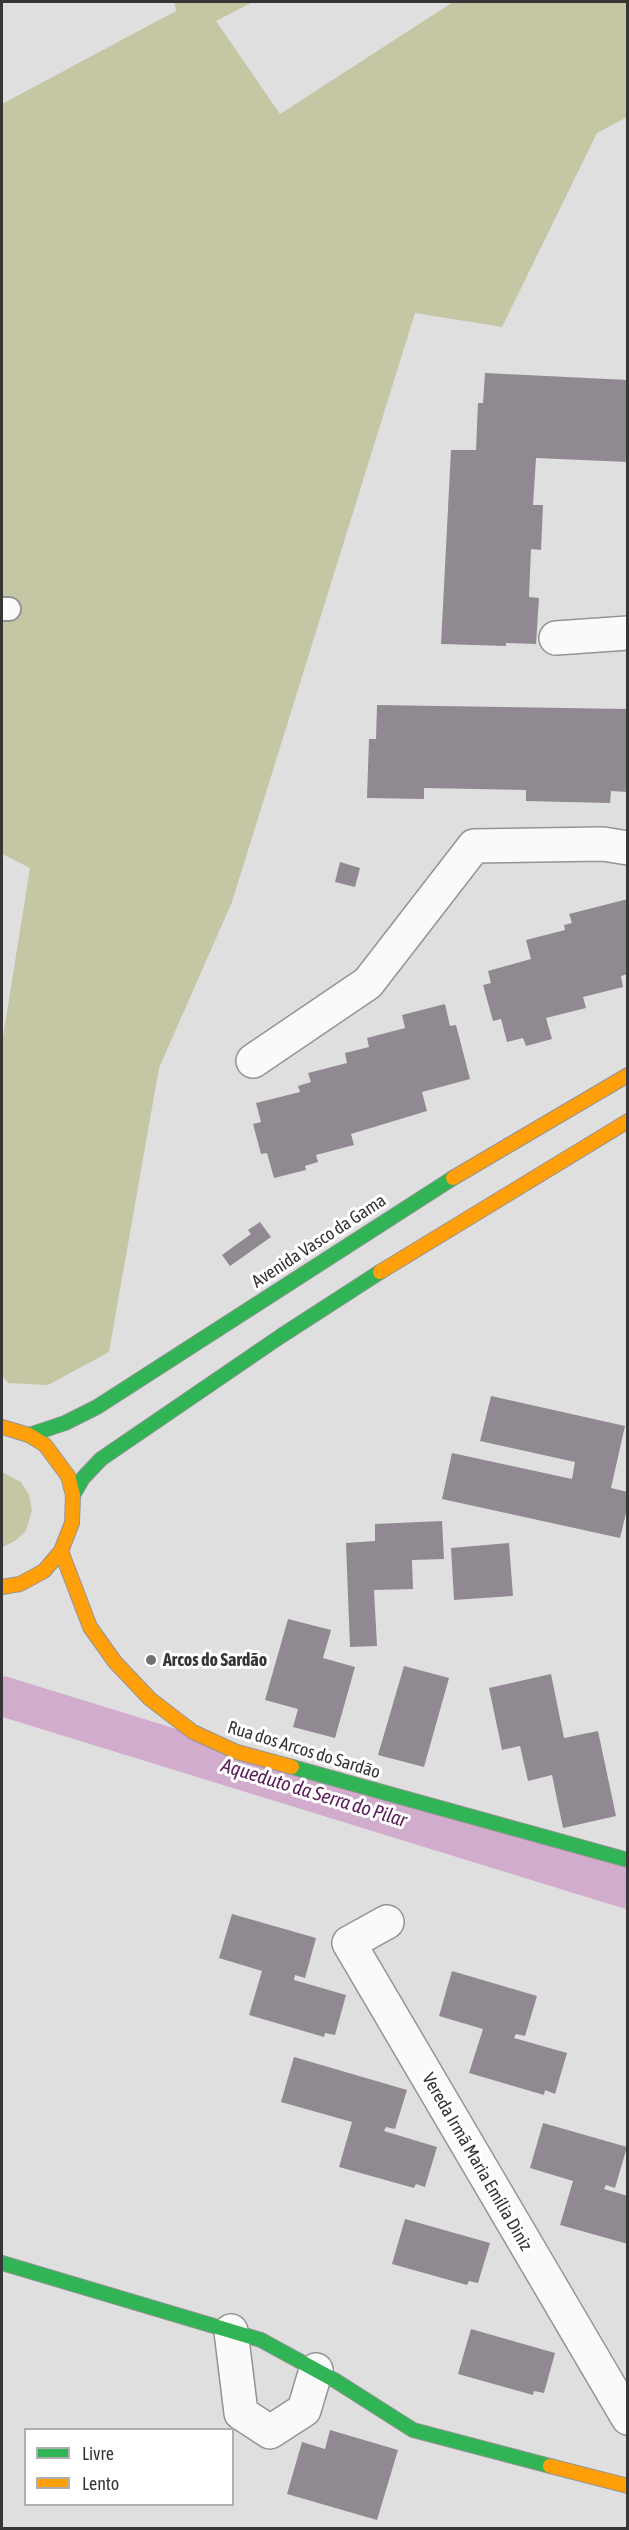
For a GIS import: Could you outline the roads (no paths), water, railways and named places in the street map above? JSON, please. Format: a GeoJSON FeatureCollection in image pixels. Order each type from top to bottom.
{"type":"FeatureCollection","features":[{"type":"Feature","properties":{"kind":"main road","name":"Avenida Vasco da Gama"},"geometry":{"type":"LineString","coordinates":[[29,1435],[65,1423],[97,1407],[422,1196],[627,1075]]}},
{"type":"Feature","properties":{"kind":"main road"},"geometry":{"type":"LineString","coordinates":[[73,1495],[83,1478],[101,1459],[281,1336],[440,1234],[627,1121]]}},
{"type":"Feature","properties":{"kind":"main road"},"geometry":{"type":"LineString","coordinates":[[2,1587],[20,1584],[44,1571],[61,1551],[72,1524],[73,1495],[68,1476],[45,1445],[5,1425]]}},
{"type":"Feature","properties":{"kind":"main road","name":"Rua dos Arcos do Sardão"},"geometry":{"type":"LineString","coordinates":[[61,1551],[90,1627],[109,1653],[150,1700],[193,1732],[237,1752],[627,1860]]}},
{"type":"Feature","properties":{"kind":"main road"},"geometry":{"type":"LineString","coordinates":[[2,2263],[261,2340],[316,2370],[413,2430],[627,2486]]}},
{"type":"Feature","properties":{"kind":"street"},"geometry":{"type":"LineString","coordinates":[[556,638],[627,633]]}},
{"type":"Feature","properties":{"kind":"street"},"geometry":{"type":"LineString","coordinates":[[253,1060],[368,983],[474,846],[603,844],[627,848]]}},
{"type":"Feature","properties":{"kind":"street","name":"Vereda Irmã Maria Emília Diniz"},"geometry":{"type":"LineString","coordinates":[[387,1922],[349,1943],[627,2418]]}},
{"type":"Feature","properties":{"kind":"street"},"geometry":{"type":"LineString","coordinates":[[231,2331],[241,2413],[270,2432],[304,2410],[316,2370]]}},
{"type":"Feature","properties":{"kind":"waterway","name":"Aqueduto da Serra do Pilar"},"geometry":{"type":"LineString","coordinates":[[2,1696],[628,1889]]}},
{"type":"Feature","properties":{"kind":"place","name":"Arcos do Sardão"},"geometry":{"type":"Point","coordinates":[151,1660]}}]}
